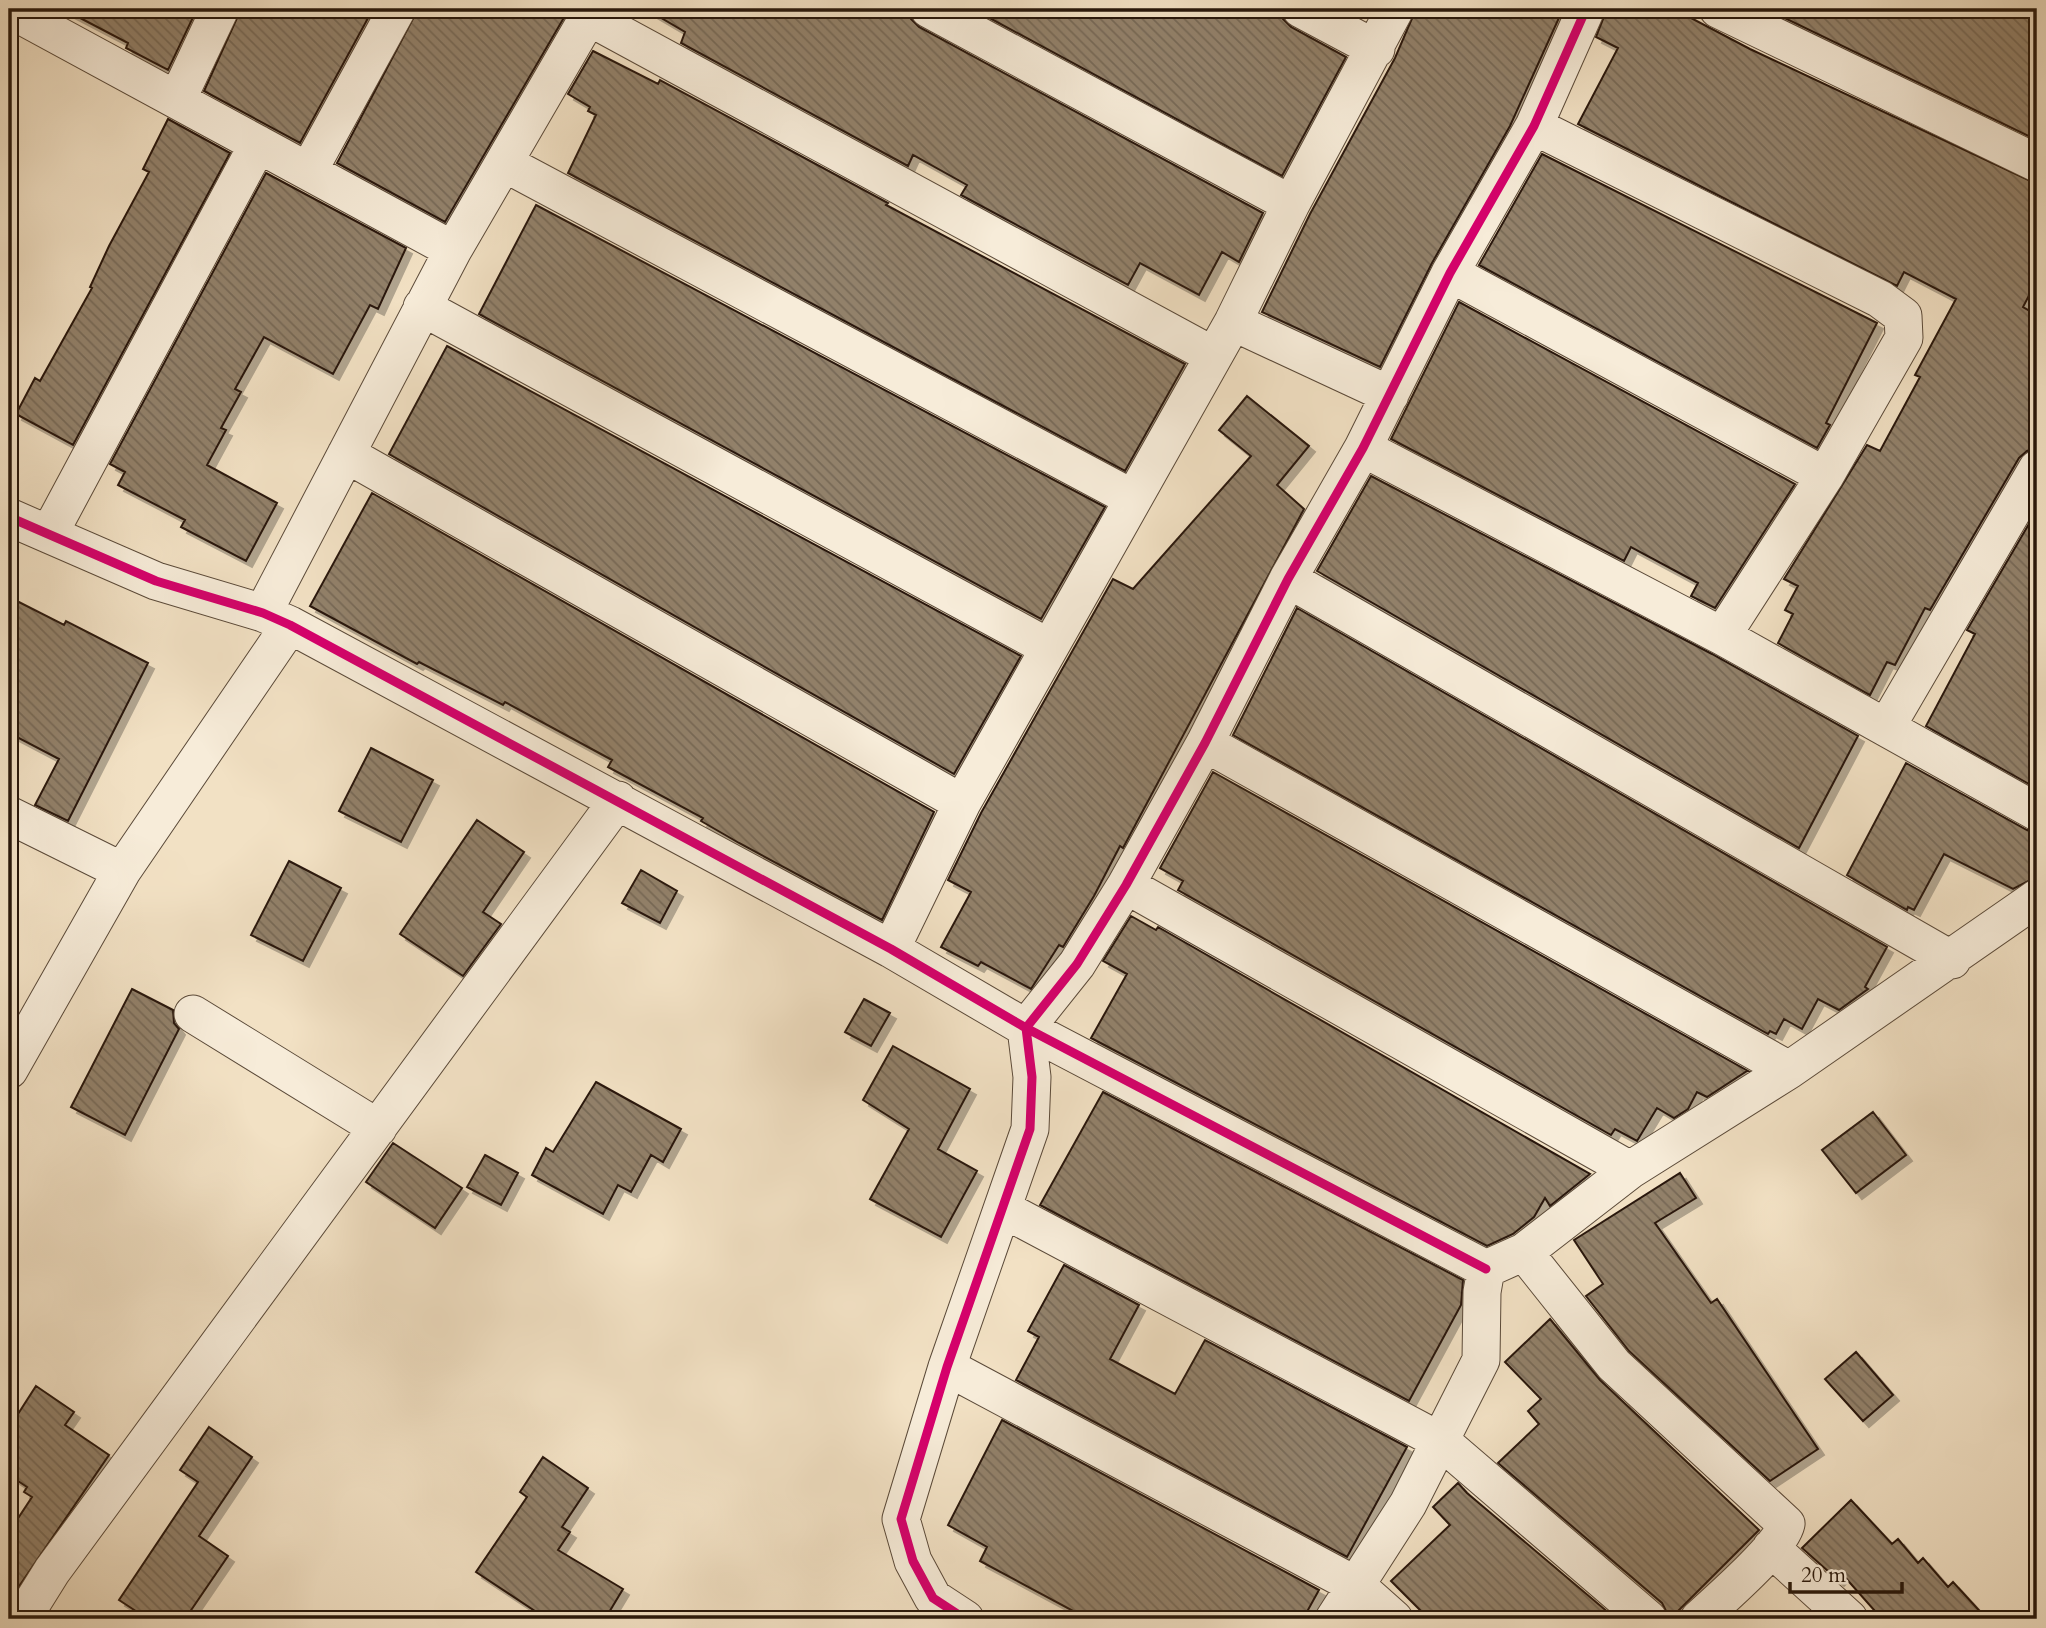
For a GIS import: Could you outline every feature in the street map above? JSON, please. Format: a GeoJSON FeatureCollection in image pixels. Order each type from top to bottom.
{"type":"FeatureCollection","features":[{"type":"Feature","properties":{"kind":"street"},"geometry":{"type":"LineString","coordinates":[[9,9],[453,250]]}},
{"type":"Feature","properties":{"kind":"street"},"geometry":{"type":"LineString","coordinates":[[177,100],[220,9]]}},
{"type":"Feature","properties":{"kind":"street"},"geometry":{"type":"LineString","coordinates":[[309,170],[397,9]]}},
{"type":"Feature","properties":{"kind":"street"},"geometry":{"type":"LineString","coordinates":[[929,9],[1291,204]]}},
{"type":"Feature","properties":{"kind":"street"},"geometry":{"type":"LineString","coordinates":[[1301,9],[1376,49]]}},
{"type":"Feature","properties":{"kind":"street"},"geometry":{"type":"LineString","coordinates":[[891,949],[962,803],[1233,322],[1291,204],[1395,9]]}},
{"type":"Feature","properties":{"kind":"street"},"geometry":{"type":"LineString","coordinates":[[965,1619],[928,1609],[901,1519],[947,1367],[1030,1129],[1032,1077],[1027,1027],[1077,964],[1126,884],[1205,743],[1288,579],[1363,448],[1450,273],[1534,126],[1586,9]]}},
{"type":"Feature","properties":{"kind":"street"},"geometry":{"type":"LineString","coordinates":[[1718,9],[2037,163]]}},
{"type":"Feature","properties":{"kind":"street"},"geometry":{"type":"LineString","coordinates":[[9,1070],[122,871],[276,619],[346,454],[422,307],[591,13],[1213,355]]}},
{"type":"Feature","properties":{"kind":"street"},"geometry":{"type":"LineString","coordinates":[[1534,126],[1880,299],[1903,316],[1904,338],[1825,476],[1722,636]]}},
{"type":"Feature","properties":{"kind":"street"},"geometry":{"type":"LineString","coordinates":[[49,534],[258,144]]}},
{"type":"Feature","properties":{"kind":"street"},"geometry":{"type":"LineString","coordinates":[[504,163],[1132,498]]}},
{"type":"Feature","properties":{"kind":"street"},"geometry":{"type":"LineString","coordinates":[[1450,273],[1825,476]]}},
{"type":"Feature","properties":{"kind":"street"},"geometry":{"type":"LineString","coordinates":[[422,307],[1048,647]]}},
{"type":"Feature","properties":{"kind":"street"},"geometry":{"type":"LineString","coordinates":[[1233,322],[1390,396]]}},
{"type":"Feature","properties":{"kind":"street"},"geometry":{"type":"LineString","coordinates":[[1363,448],[1722,636],[2035,805]]}},
{"type":"Feature","properties":{"kind":"street"},"geometry":{"type":"LineString","coordinates":[[346,454],[962,803]]}},
{"type":"Feature","properties":{"kind":"street"},"geometry":{"type":"LineString","coordinates":[[1887,726],[2037,469]]}},
{"type":"Feature","properties":{"kind":"street"},"geometry":{"type":"LineString","coordinates":[[9,517],[156,581],[276,619],[618,800],[891,949],[1027,1027],[1486,1269]]}},
{"type":"Feature","properties":{"kind":"street"},"geometry":{"type":"LineString","coordinates":[[1288,579],[1952,960]]}},
{"type":"Feature","properties":{"kind":"street"},"geometry":{"type":"LineString","coordinates":[[1205,743],[1789,1070]]}},
{"type":"Feature","properties":{"kind":"street"},"geometry":{"type":"LineString","coordinates":[[22,1619],[52,1571],[618,800]]}},
{"type":"Feature","properties":{"kind":"street"},"geometry":{"type":"LineString","coordinates":[[9,815],[122,871]]}},
{"type":"Feature","properties":{"kind":"street"},"geometry":{"type":"LineString","coordinates":[[1126,884],[1630,1170]]}},
{"type":"Feature","properties":{"kind":"street"},"geometry":{"type":"LineString","coordinates":[[1486,1269],[1524,1252],[1630,1170],[1789,1070],[1952,960],[2037,898]]}},
{"type":"Feature","properties":{"kind":"street"},"geometry":{"type":"LineString","coordinates":[[193,1014],[379,1128]]}},
{"type":"Feature","properties":{"kind":"street"},"geometry":{"type":"LineString","coordinates":[[1003,1209],[1442,1442],[1648,1619]]}},
{"type":"Feature","properties":{"kind":"street"},"geometry":{"type":"LineString","coordinates":[[1524,1252],[1614,1365],[1786,1524],[1784,1533],[1771,1548],[1699,1619]]}},
{"type":"Feature","properties":{"kind":"street"},"geometry":{"type":"LineString","coordinates":[[1334,1619],[1408,1504],[1442,1442],[1481,1360],[1482,1292],[1486,1269]]}},
{"type":"Feature","properties":{"kind":"street"},"geometry":{"type":"LineString","coordinates":[[947,1367],[1357,1586],[1394,1619]]}},
{"type":"Feature","properties":{"kind":"street"},"geometry":{"type":"LineString","coordinates":[[1771,1548],[1849,1619]]}},
{"type":"Feature","properties":{"kind":"building"},"geometry":{"type":"Polygon","coordinates":[[[63,9],[197,9],[168,70],[126,48],[128,43],[63,9]]]}},
{"type":"Feature","properties":{"kind":"building"},"geometry":{"type":"Polygon","coordinates":[[[241,9],[373,9],[300,143],[204,91],[241,9]]]}},
{"type":"Feature","properties":{"kind":"building"},"geometry":{"type":"Polygon","coordinates":[[[418,9],[569,9],[445,222],[337,163],[418,9]]]}},
{"type":"Feature","properties":{"kind":"building"},"geometry":{"type":"Polygon","coordinates":[[[646,9],[908,9],[911,19],[919,27],[1263,213],[1239,262],[1222,252],[1199,295],[1140,263],[1128,285],[961,195],[967,185],[913,155],[908,166],[681,43],[685,32],[646,9]]]}},
{"type":"Feature","properties":{"kind":"building"},"geometry":{"type":"Polygon","coordinates":[[[973,9],[1280,9],[1283,19],[1291,27],[1346,57],[1282,176],[973,9]]]}},
{"type":"Feature","properties":{"kind":"building"},"geometry":{"type":"Polygon","coordinates":[[[1416,9],[1563,9],[1510,126],[1432,263],[1380,367],[1262,312],[1310,214],[1395,58],[1416,9]]]}},
{"type":"Feature","properties":{"kind":"building"},"geometry":{"type":"Polygon","coordinates":[[[1607,9],[1674,9],[1750,49],[2037,184],[2037,280],[2023,307],[2037,315],[2037,448],[2027,451],[2019,458],[1930,610],[1925,608],[1895,665],[1887,662],[1870,695],[1778,643],[1793,614],[1785,610],[1798,586],[1784,579],[1867,445],[1880,451],[1920,377],[1915,375],[1956,299],[1904,272],[1897,286],[1578,124],[1618,48],[1596,37],[1607,9]]]}},
{"type":"Feature","properties":{"kind":"building"},"geometry":{"type":"Polygon","coordinates":[[[1766,9],[2037,9],[2037,140],[1766,9]]]}},
{"type":"Feature","properties":{"kind":"building"},"geometry":{"type":"Polygon","coordinates":[[[593,51],[658,84],[660,80],[888,203],[886,205],[1185,364],[1125,471],[568,173],[596,115],[588,111],[590,107],[568,94],[593,51]]]}},
{"type":"Feature","properties":{"kind":"building"},"geometry":{"type":"Polygon","coordinates":[[[168,119],[230,153],[73,445],[16,414],[35,378],[40,381],[92,288],[90,287],[109,246],[149,172],[143,169],[168,119]]]}},
{"type":"Feature","properties":{"kind":"building"},"geometry":{"type":"Polygon","coordinates":[[[1542,154],[1877,323],[1826,423],[1830,425],[1817,448],[1479,265],[1542,154]]]}},
{"type":"Feature","properties":{"kind":"building"},"geometry":{"type":"Polygon","coordinates":[[[266,173],[406,248],[378,309],[370,305],[333,374],[264,337],[235,389],[241,392],[221,428],[226,430],[207,465],[277,503],[246,561],[181,527],[185,520],[118,485],[125,472],[110,464],[266,173]]]}},
{"type":"Feature","properties":{"kind":"building"},"geometry":{"type":"Polygon","coordinates":[[[536,205],[1105,507],[1041,619],[479,314],[536,205]]]}},
{"type":"Feature","properties":{"kind":"building"},"geometry":{"type":"Polygon","coordinates":[[[1459,302],[1795,484],[1715,608],[1691,596],[1698,583],[1631,547],[1624,561],[1391,439],[1459,302]]]}},
{"type":"Feature","properties":{"kind":"building"},"geometry":{"type":"Polygon","coordinates":[[[447,346],[1021,656],[954,774],[389,454],[447,346]]]}},
{"type":"Feature","properties":{"kind":"building"},"geometry":{"type":"Polygon","coordinates":[[[1247,396],[1309,446],[1277,485],[1304,509],[1123,848],[1120,846],[1063,947],[1059,945],[1031,989],[981,962],[978,966],[941,947],[971,892],[948,880],[981,813],[1113,579],[1133,589],[1251,456],[1219,430],[1247,396]]]}},
{"type":"Feature","properties":{"kind":"building"},"geometry":{"type":"Polygon","coordinates":[[[1371,476],[1712,654],[1858,736],[1799,848],[1317,571],[1371,476]]]}},
{"type":"Feature","properties":{"kind":"building"},"geometry":{"type":"Polygon","coordinates":[[[372,493],[934,812],[882,920],[739,843],[701,821],[703,818],[608,767],[612,760],[505,702],[503,705],[419,662],[417,664],[310,606],[372,493]]]}},
{"type":"Feature","properties":{"kind":"building"},"geometry":{"type":"Polygon","coordinates":[[[2037,510],[2037,769],[2029,784],[1926,726],[1975,634],[1967,630],[2037,510]]]}},
{"type":"Feature","properties":{"kind":"building"},"geometry":{"type":"Polygon","coordinates":[[[9,597],[64,625],[66,621],[148,663],[68,821],[35,805],[59,759],[9,733],[9,597]]]}},
{"type":"Feature","properties":{"kind":"building"},"geometry":{"type":"Polygon","coordinates":[[[1297,608],[1887,947],[1865,987],[1868,989],[1839,1010],[1818,999],[1802,1029],[1784,1019],[1776,1034],[1770,1031],[1768,1034],[1233,735],[1297,608]]]}},
{"type":"Feature","properties":{"kind":"building"},"geometry":{"type":"Polygon","coordinates":[[[371,748],[433,780],[401,842],[339,811],[371,748]]]}},
{"type":"Feature","properties":{"kind":"building"},"geometry":{"type":"Polygon","coordinates":[[[1906,763],[2037,833],[2036,877],[2013,889],[1944,854],[1914,910],[1908,907],[1907,910],[1847,875],[1906,763]]]}},
{"type":"Feature","properties":{"kind":"building"},"geometry":{"type":"Polygon","coordinates":[[[1213,772],[1748,1071],[1707,1097],[1697,1092],[1688,1109],[1674,1118],[1657,1108],[1637,1141],[1615,1129],[1611,1135],[1178,890],[1183,881],[1160,868],[1213,772]]]}},
{"type":"Feature","properties":{"kind":"building"},"geometry":{"type":"Polygon","coordinates":[[[477,820],[524,852],[483,912],[501,924],[463,976],[400,934],[477,820]]]}},
{"type":"Feature","properties":{"kind":"building"},"geometry":{"type":"Polygon","coordinates":[[[289,861],[341,888],[303,961],[251,935],[289,861]]]}},
{"type":"Feature","properties":{"kind":"building"},"geometry":{"type":"Polygon","coordinates":[[[641,870],[677,891],[660,923],[622,903],[641,870]]]}},
{"type":"Feature","properties":{"kind":"building"},"geometry":{"type":"Polygon","coordinates":[[[1131,916],[1156,930],[1158,927],[1590,1174],[1550,1206],[1545,1198],[1534,1217],[1513,1234],[1487,1246],[1091,1038],[1127,974],[1103,961],[1131,916]]]}},
{"type":"Feature","properties":{"kind":"building"},"geometry":{"type":"Polygon","coordinates":[[[132,989],[173,1010],[174,1023],[179,1029],[125,1135],[71,1107],[132,989]]]}},
{"type":"Feature","properties":{"kind":"building"},"geometry":{"type":"Polygon","coordinates":[[[864,999],[890,1013],[871,1046],[845,1032],[864,999]]]}},
{"type":"Feature","properties":{"kind":"building"},"geometry":{"type":"Polygon","coordinates":[[[893,1046],[970,1089],[938,1149],[977,1171],[941,1237],[870,1199],[909,1129],[863,1100],[893,1046]]]}},
{"type":"Feature","properties":{"kind":"building"},"geometry":{"type":"Polygon","coordinates":[[[596,1082],[681,1129],[663,1162],[651,1155],[631,1192],[618,1185],[603,1214],[532,1175],[546,1148],[553,1152],[596,1082]]]}},
{"type":"Feature","properties":{"kind":"building"},"geometry":{"type":"Polygon","coordinates":[[[1103,1092],[1463,1280],[1461,1305],[1409,1401],[1040,1205],[1103,1092]]]}},
{"type":"Feature","properties":{"kind":"building"},"geometry":{"type":"Polygon","coordinates":[[[1873,1112],[1906,1155],[1856,1193],[1822,1150],[1873,1112]]]}},
{"type":"Feature","properties":{"kind":"building"},"geometry":{"type":"Polygon","coordinates":[[[393,1143],[462,1188],[435,1228],[366,1182],[393,1143]]]}},
{"type":"Feature","properties":{"kind":"building"},"geometry":{"type":"Polygon","coordinates":[[[485,1155],[518,1173],[501,1205],[467,1187],[485,1155]]]}},
{"type":"Feature","properties":{"kind":"building"},"geometry":{"type":"Polygon","coordinates":[[[1680,1173],[1696,1198],[1655,1223],[1711,1303],[1717,1299],[1818,1449],[1770,1481],[1629,1351],[1586,1296],[1603,1284],[1574,1240],[1680,1173]]]}},
{"type":"Feature","properties":{"kind":"building"},"geometry":{"type":"Polygon","coordinates":[[[1064,1265],[1139,1305],[1110,1359],[1175,1394],[1205,1340],[1407,1447],[1347,1557],[1016,1380],[1039,1337],[1028,1331],[1064,1265]]]}},
{"type":"Feature","properties":{"kind":"building"},"geometry":{"type":"Polygon","coordinates":[[[1550,1319],[1600,1380],[1759,1530],[1670,1619],[1662,1603],[1498,1463],[1539,1424],[1528,1411],[1541,1399],[1505,1362],[1550,1319]]]}},
{"type":"Feature","properties":{"kind":"building"},"geometry":{"type":"Polygon","coordinates":[[[1856,1352],[1893,1395],[1863,1421],[1825,1379],[1856,1352]]]}},
{"type":"Feature","properties":{"kind":"building"},"geometry":{"type":"Polygon","coordinates":[[[36,1386],[74,1412],[65,1425],[109,1455],[9,1601],[9,1532],[32,1497],[24,1492],[27,1487],[9,1475],[9,1428],[36,1386]]]}},
{"type":"Feature","properties":{"kind":"building"},"geometry":{"type":"Polygon","coordinates":[[[1002,1420],[1319,1590],[1303,1619],[1088,1619],[980,1561],[987,1547],[948,1525],[1002,1420]]]}},
{"type":"Feature","properties":{"kind":"building"},"geometry":{"type":"Polygon","coordinates":[[[209,1427],[252,1457],[199,1536],[228,1556],[185,1619],[148,1619],[119,1600],[198,1482],[180,1470],[209,1427]]]}},
{"type":"Feature","properties":{"kind":"building"},"geometry":{"type":"Polygon","coordinates":[[[543,1457],[588,1488],[562,1527],[570,1532],[558,1550],[623,1589],[605,1619],[547,1619],[476,1572],[527,1497],[520,1492],[543,1457]]]}},
{"type":"Feature","properties":{"kind":"building"},"geometry":{"type":"Polygon","coordinates":[[[1458,1483],[1616,1619],[1429,1619],[1391,1581],[1450,1525],[1433,1507],[1458,1483]]]}},
{"type":"Feature","properties":{"kind":"building"},"geometry":{"type":"Polygon","coordinates":[[[1851,1500],[1892,1544],[1898,1539],[1918,1563],[1923,1558],[1948,1587],[1953,1582],[1987,1619],[1882,1619],[1843,1575],[1838,1580],[1802,1548],[1851,1500]]]}},
{"type":"Feature","properties":{"kind":"cycle path"},"geometry":{"type":"LineString","coordinates":[[1486,1269],[1026,1028],[1077,964],[1126,885],[1205,743],[1288,579],[1363,448],[1450,273],[1534,126],[1586,9]]}},
{"type":"Feature","properties":{"kind":"cycle path"},"geometry":{"type":"LineString","coordinates":[[9,517],[156,581],[263,613],[290,625],[891,949],[1026,1028],[1032,1077],[1030,1129],[947,1367],[901,1519],[913,1561],[933,1598],[965,1619]]}}]}
